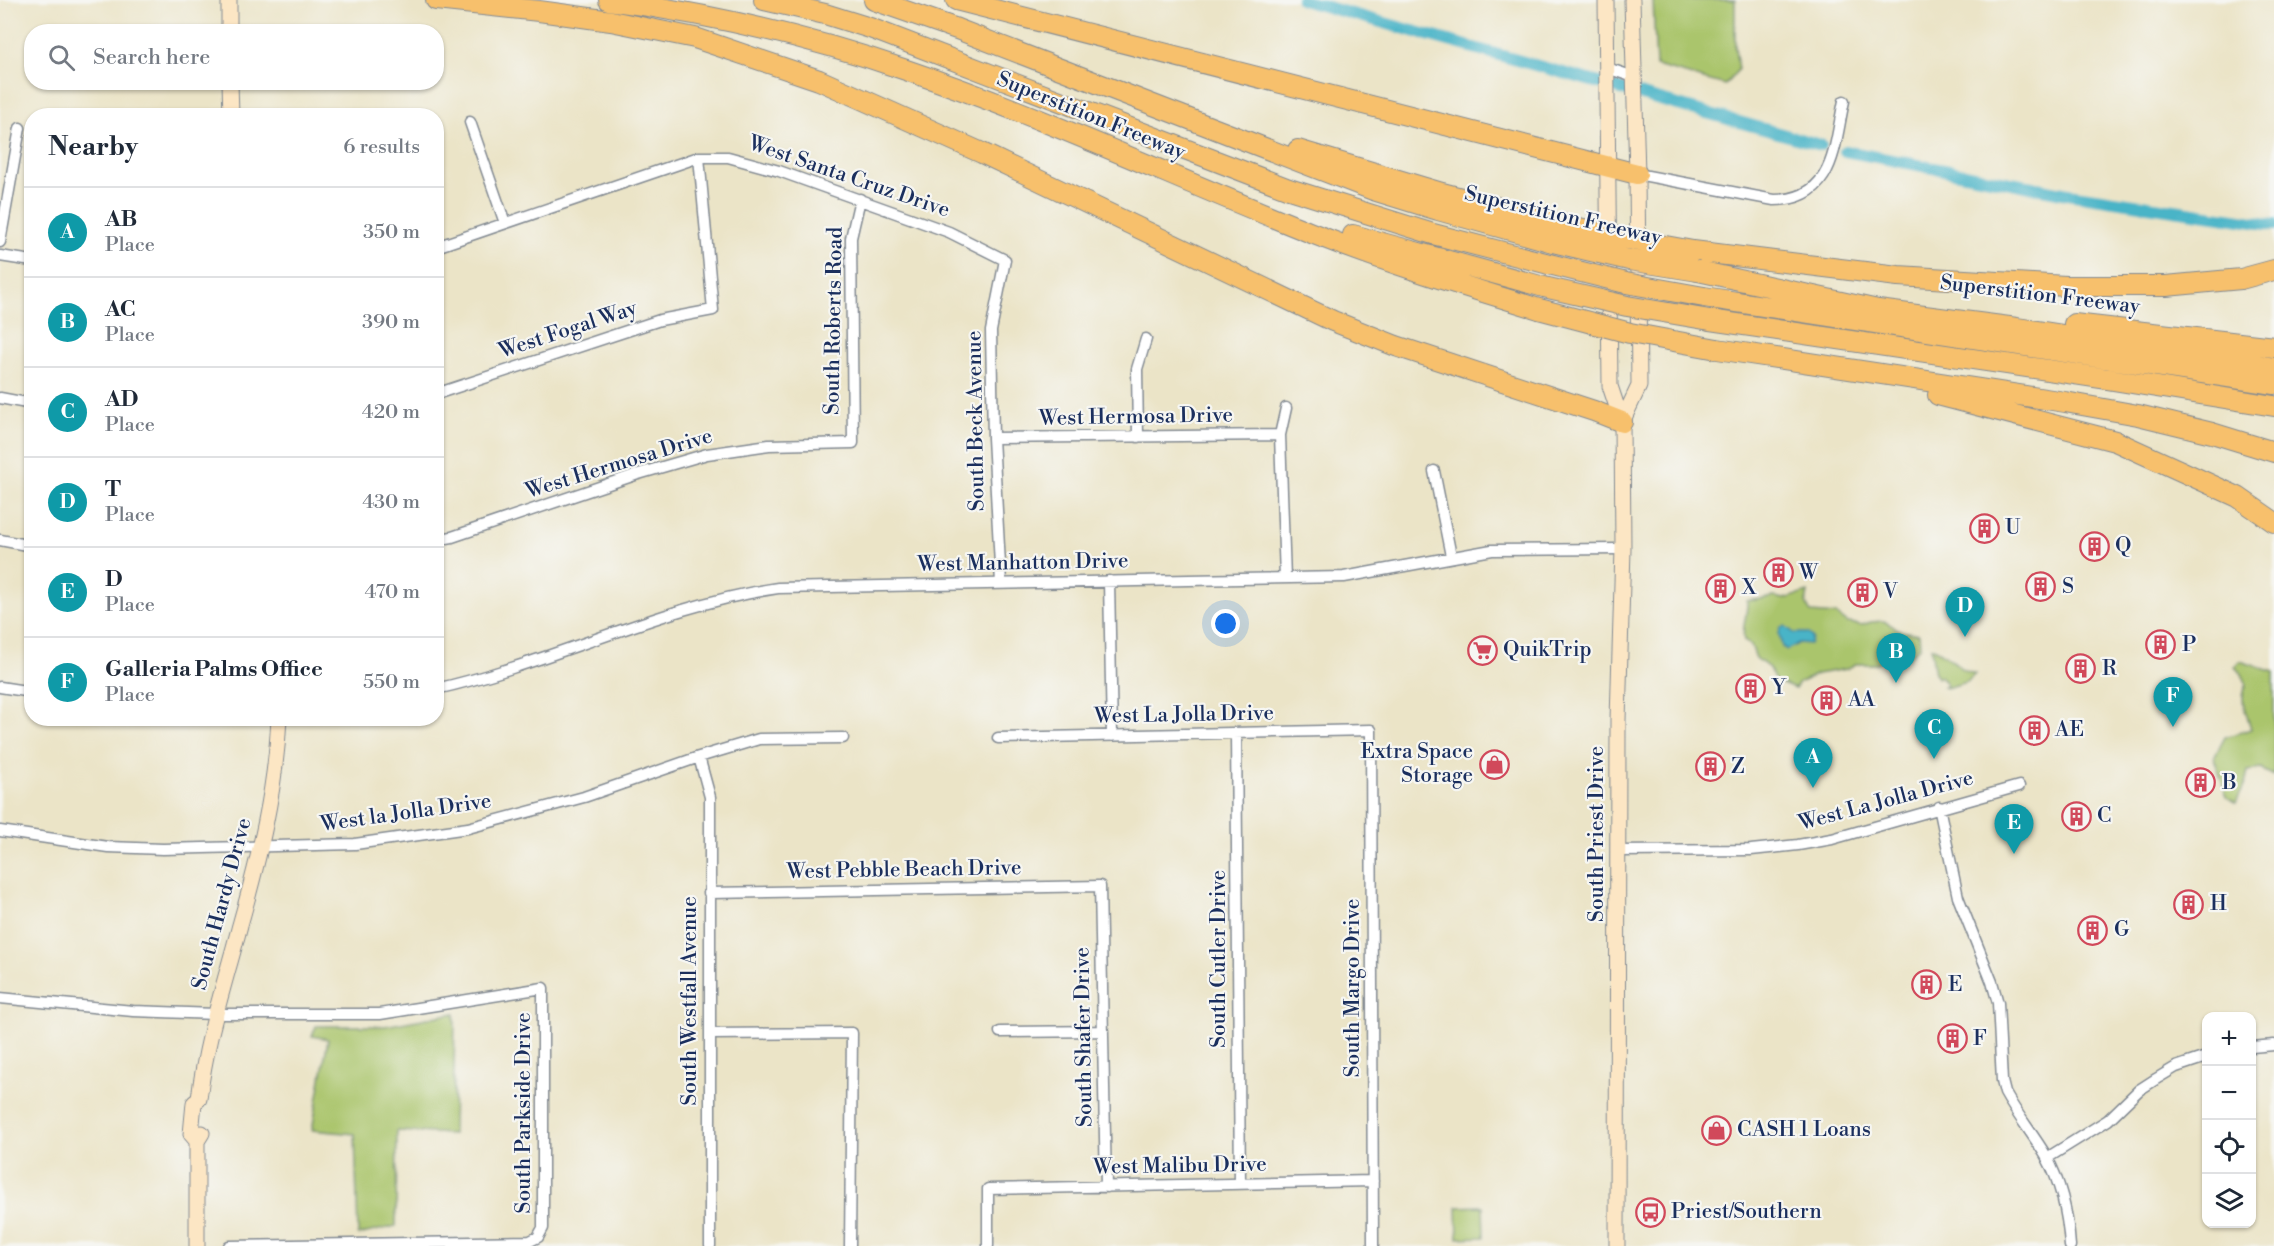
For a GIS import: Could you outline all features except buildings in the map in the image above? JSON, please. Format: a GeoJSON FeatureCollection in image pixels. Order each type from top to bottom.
{"type":"FeatureCollection","features":[{"type":"Feature","properties":{"kind":"highway"},"geometry":{"type":"LineString","coordinates":[[436,0],[570,15],[695,38],[819,80],[982,153],[1333,321],[1396,346],[1622,422]]}},
{"type":"Feature","properties":{"kind":"highway","name":"Superstition Freeway"},"geometry":{"type":"LineString","coordinates":[[609,0],[722,19],[856,54],[976,95],[1316,235],[1420,273],[1539,309],[1630,333],[1828,366]]}},
{"type":"Feature","properties":{"kind":"highway"},"geometry":{"type":"LineString","coordinates":[[765,0],[825,14],[870,28],[1289,189],[1433,234],[1549,264],[1626,283],[1704,297],[2274,384]]}},
{"type":"Feature","properties":{"kind":"highway","name":"Superstition Freeway"},"geometry":{"type":"LineString","coordinates":[[874,0],[957,29],[1373,190],[1437,210],[1555,233],[1629,260],[1923,305],[2274,347]]}},
{"type":"Feature","properties":{"kind":"highway"},"geometry":{"type":"LineString","coordinates":[[956,0],[1637,174]]}},
{"type":"Feature","properties":{"kind":"highway"},"geometry":{"type":"LineString","coordinates":[[1182,179],[1349,234],[1544,287],[1627,306],[2274,406]]}},
{"type":"Feature","properties":{"kind":"highway"},"geometry":{"type":"LineString","coordinates":[[1555,233],[1627,239],[1693,250],[1898,276],[2066,286],[2166,286],[2241,279],[2274,270]]}},
{"type":"Feature","properties":{"kind":"highway"},"geometry":{"type":"LineString","coordinates":[[1698,271],[1878,310],[2017,328],[2274,368]]}},
{"type":"Feature","properties":{"kind":"highway"},"geometry":{"type":"LineString","coordinates":[[1828,366],[2138,415],[2212,433],[2274,452]]}},
{"type":"Feature","properties":{"kind":"highway"},"geometry":{"type":"LineString","coordinates":[[1828,366],[2115,441],[2238,497],[2274,522]]}},
{"type":"Feature","properties":{"kind":"main road"},"geometry":{"type":"LineString","coordinates":[[229,0],[229,24]]}},
{"type":"Feature","properties":{"kind":"main road","name":"South Priest Drive"},"geometry":{"type":"LineString","coordinates":[[1606,0],[1610,386],[1622,422],[1623,549],[1618,720],[1617,1246]]}},
{"type":"Feature","properties":{"kind":"main road","name":"South Priest Drive"},"geometry":{"type":"LineString","coordinates":[[1622,422],[1639,386],[1637,174],[1632,0]]}},
{"type":"Feature","properties":{"kind":"main road"},"geometry":{"type":"LineString","coordinates":[[230,90],[231,108]]}},
{"type":"Feature","properties":{"kind":"main road","name":"South Hardy Drive"},"geometry":{"type":"LineString","coordinates":[[197,1246],[196,1141],[202,1134],[204,1104],[199,1099],[215,1014],[260,847],[274,777],[278,726]]}},
{"type":"Feature","properties":{"kind":"street"},"geometry":{"type":"LineString","coordinates":[[1607,71],[1634,79]]}},
{"type":"Feature","properties":{"kind":"street"},"geometry":{"type":"LineString","coordinates":[[1637,174],[1774,200],[1785,200],[1807,194],[1816,188],[1826,175],[1844,100]]}},
{"type":"Feature","properties":{"kind":"street"},"geometry":{"type":"LineString","coordinates":[[470,122],[505,223]]}},
{"type":"Feature","properties":{"kind":"street"},"geometry":{"type":"LineString","coordinates":[[0,242],[21,128]]}},
{"type":"Feature","properties":{"kind":"street","name":"West Santa Cruz Drive"},"geometry":{"type":"LineString","coordinates":[[444,244],[699,158],[728,157],[778,171],[949,232],[1005,260]]}},
{"type":"Feature","properties":{"kind":"street","name":"West Fogal Way"},"geometry":{"type":"LineString","coordinates":[[444,391],[660,320],[713,310],[699,158]]}},
{"type":"Feature","properties":{"kind":"street","name":"South Roberts Road"},"geometry":{"type":"LineString","coordinates":[[853,443],[850,238],[860,199]]}},
{"type":"Feature","properties":{"kind":"street"},"geometry":{"type":"LineString","coordinates":[[0,256],[24,260]]}},
{"type":"Feature","properties":{"kind":"street","name":"South Beck Avenue"},"geometry":{"type":"LineString","coordinates":[[1001,583],[993,438],[991,331],[1005,260]]}},
{"type":"Feature","properties":{"kind":"street"},"geometry":{"type":"LineString","coordinates":[[1138,437],[1137,369],[1146,339]]}},
{"type":"Feature","properties":{"kind":"street"},"geometry":{"type":"LineString","coordinates":[[0,398],[24,402]]}},
{"type":"Feature","properties":{"kind":"street"},"geometry":{"type":"LineString","coordinates":[[1285,578],[1280,435],[1286,408]]}},
{"type":"Feature","properties":{"kind":"street","name":"West Hermosa Drive"},"geometry":{"type":"LineString","coordinates":[[993,438],[1280,435]]}},
{"type":"Feature","properties":{"kind":"street","name":"West Hermosa Drive"},"geometry":{"type":"LineString","coordinates":[[444,538],[635,475],[707,454],[770,445],[853,443]]}},
{"type":"Feature","properties":{"kind":"street"},"geometry":{"type":"LineString","coordinates":[[1434,471],[1451,556]]}},
{"type":"Feature","properties":{"kind":"street"},"geometry":{"type":"LineString","coordinates":[[0,540],[24,544]]}},
{"type":"Feature","properties":{"kind":"street","name":"West Manhatton Drive"},"geometry":{"type":"LineString","coordinates":[[444,687],[492,675],[698,606],[748,593],[803,586],[1344,577],[1492,550],[1623,549]]}},
{"type":"Feature","properties":{"kind":"street"},"geometry":{"type":"LineString","coordinates":[[1109,581],[1112,736]]}},
{"type":"Feature","properties":{"kind":"street"},"geometry":{"type":"LineString","coordinates":[[0,687],[24,691]]}},
{"type":"Feature","properties":{"kind":"street","name":"West La Jolla Drive"},"geometry":{"type":"LineString","coordinates":[[998,738],[1371,730]]}},
{"type":"Feature","properties":{"kind":"street","name":"South Margo Drive"},"geometry":{"type":"LineString","coordinates":[[1371,730],[1373,1246]]}},
{"type":"Feature","properties":{"kind":"street","name":"South Cutler Drive"},"geometry":{"type":"LineString","coordinates":[[1236,734],[1240,1184]]}},
{"type":"Feature","properties":{"kind":"street","name":"West la Jolla Drive"},"geometry":{"type":"LineString","coordinates":[[0,831],[108,847],[163,849],[355,844],[468,828],[584,797],[759,739],[843,738]]}},
{"type":"Feature","properties":{"kind":"street","name":"South Westfall Avenue"},"geometry":{"type":"LineString","coordinates":[[699,757],[710,796],[710,1246]]}},
{"type":"Feature","properties":{"kind":"street","name":"West La Jolla Drive"},"geometry":{"type":"LineString","coordinates":[[1618,851],[1751,850],[1798,845],[1832,839],[2019,786]]}},
{"type":"Feature","properties":{"kind":"street"},"geometry":{"type":"LineString","coordinates":[[1939,807],[1958,897],[1992,982],[1998,1003],[2002,1082],[2005,1093],[2047,1158],[2065,1207],[2070,1246]]}},
{"type":"Feature","properties":{"kind":"street","name":"West Pebble Beach Drive"},"geometry":{"type":"LineString","coordinates":[[709,893],[1100,886]]}},
{"type":"Feature","properties":{"kind":"street","name":"South Shafer Drive"},"geometry":{"type":"LineString","coordinates":[[1100,886],[1106,1187]]}},
{"type":"Feature","properties":{"kind":"street","name":"South Parkside Drive"},"geometry":{"type":"LineString","coordinates":[[215,1014],[380,1014],[543,988],[543,1228],[538,1237],[530,1241],[229,1246]]}},
{"type":"Feature","properties":{"kind":"street"},"geometry":{"type":"LineString","coordinates":[[0,998],[133,1011],[215,1014]]}},
{"type":"Feature","properties":{"kind":"street"},"geometry":{"type":"LineString","coordinates":[[1000,1032],[1103,1031]]}},
{"type":"Feature","properties":{"kind":"street"},"geometry":{"type":"LineString","coordinates":[[710,1034],[852,1033],[850,1246]]}},
{"type":"Feature","properties":{"kind":"street"},"geometry":{"type":"LineString","coordinates":[[2256,1047],[2274,1045]]}},
{"type":"Feature","properties":{"kind":"street"},"geometry":{"type":"LineString","coordinates":[[2047,1158],[2108,1120],[2139,1090],[2156,1078],[2176,1067],[2202,1058]]}},
{"type":"Feature","properties":{"kind":"street","name":"West Malibu Drive"},"geometry":{"type":"LineString","coordinates":[[988,1246],[988,1189],[1373,1181]]}},
{"type":"Feature","properties":{"kind":"green space"},"geometry":{"type":"Polygon","coordinates":[[[1653,0],[1735,0],[1735,47],[1738,70],[1725,85],[1656,66],[1653,0]]]}},
{"type":"Feature","properties":{"kind":"green space"},"geometry":{"type":"Polygon","coordinates":[[[1808,592],[1806,603],[1811,613],[1837,615],[1848,623],[1862,625],[1884,621],[1901,631],[1919,634],[1920,646],[1908,658],[1886,659],[1874,664],[1855,664],[1847,669],[1817,674],[1799,683],[1795,689],[1775,681],[1769,668],[1756,658],[1751,645],[1744,641],[1743,630],[1747,601],[1774,597],[1784,599],[1808,592]]]}},
{"type":"Feature","properties":{"kind":"green space"},"geometry":{"type":"Polygon","coordinates":[[[1931,647],[1943,653],[1963,669],[1975,674],[1967,682],[1943,687],[1947,685],[1940,676],[1937,678],[1931,647]]]}},
{"type":"Feature","properties":{"kind":"green space"},"geometry":{"type":"Polygon","coordinates":[[[2240,661],[2274,672],[2274,776],[2261,769],[2248,771],[2236,803],[2227,797],[2214,758],[2225,737],[2251,729],[2243,701],[2247,685],[2235,667],[2240,661]]]}},
{"type":"Feature","properties":{"kind":"green space"},"geometry":{"type":"Polygon","coordinates":[[[455,1013],[453,1134],[397,1131],[396,1226],[358,1235],[355,1134],[312,1130],[328,1039],[312,1036],[316,1026],[385,1026],[455,1013]]]}},
{"type":"Feature","properties":{"kind":"green space"},"geometry":{"type":"Polygon","coordinates":[[[1483,1206],[1484,1237],[1458,1238],[1457,1207],[1483,1206]]]}},
{"type":"Feature","properties":{"kind":"water"},"geometry":{"type":"Polygon","coordinates":[[[1785,626],[1794,633],[1808,634],[1812,638],[1810,644],[1799,643],[1787,650],[1782,647],[1779,633],[1781,627],[1785,626]]]}},
{"type":"Feature","properties":{"kind":"waterway"},"geometry":{"type":"LineString","coordinates":[[1302,0],[1821,145]]}},
{"type":"Feature","properties":{"kind":"waterway"},"geometry":{"type":"LineString","coordinates":[[1845,151],[2068,194],[2274,225]]}},
{"type":"Feature","properties":{"kind":"place","name":"U"},"geometry":{"type":"Point","coordinates":[1984,528]}},
{"type":"Feature","properties":{"kind":"place","name":"Q"},"geometry":{"type":"Point","coordinates":[2094,546]}},
{"type":"Feature","properties":{"kind":"place","name":"W"},"geometry":{"type":"Point","coordinates":[1778,573]}},
{"type":"Feature","properties":{"kind":"place","name":"S"},"geometry":{"type":"Point","coordinates":[2041,587]}},
{"type":"Feature","properties":{"kind":"place","name":"X"},"geometry":{"type":"Point","coordinates":[1721,588]}},
{"type":"Feature","properties":{"kind":"place","name":"V"},"geometry":{"type":"Point","coordinates":[1862,592]}},
{"type":"Feature","properties":{"kind":"place","name":"T"},"geometry":{"type":"Point","coordinates":[1965,637]}},
{"type":"Feature","properties":{"kind":"place","name":"P"},"geometry":{"type":"Point","coordinates":[2161,645]}},
{"type":"Feature","properties":{"kind":"place","name":"QuikTrip"},"geometry":{"type":"Point","coordinates":[1482,650]}},
{"type":"Feature","properties":{"kind":"place","name":"R"},"geometry":{"type":"Point","coordinates":[2081,669]}},
{"type":"Feature","properties":{"kind":"place","name":"AC"},"geometry":{"type":"Point","coordinates":[1896,683]}},
{"type":"Feature","properties":{"kind":"place","name":"Y"},"geometry":{"type":"Point","coordinates":[1751,688]}},
{"type":"Feature","properties":{"kind":"place","name":"AA"},"geometry":{"type":"Point","coordinates":[1827,700]}},
{"type":"Feature","properties":{"kind":"place","name":"Galleria Palms Office"},"geometry":{"type":"Point","coordinates":[2173,727]}},
{"type":"Feature","properties":{"kind":"place","name":"AE"},"geometry":{"type":"Point","coordinates":[2034,730]}},
{"type":"Feature","properties":{"kind":"place","name":"AD"},"geometry":{"type":"Point","coordinates":[1934,759]}},
{"type":"Feature","properties":{"kind":"place","name":"Extra Space Storage"},"geometry":{"type":"Point","coordinates":[1494,764]}},
{"type":"Feature","properties":{"kind":"place","name":"Z"},"geometry":{"type":"Point","coordinates":[1710,767]}},
{"type":"Feature","properties":{"kind":"place","name":"B"},"geometry":{"type":"Point","coordinates":[2201,783]}},
{"type":"Feature","properties":{"kind":"place","name":"AB"},"geometry":{"type":"Point","coordinates":[1813,788]}},
{"type":"Feature","properties":{"kind":"place","name":"C"},"geometry":{"type":"Point","coordinates":[2076,816]}},
{"type":"Feature","properties":{"kind":"place","name":"D"},"geometry":{"type":"Point","coordinates":[2014,854]}},
{"type":"Feature","properties":{"kind":"place","name":"H"},"geometry":{"type":"Point","coordinates":[2189,904]}},
{"type":"Feature","properties":{"kind":"place","name":"G"},"geometry":{"type":"Point","coordinates":[2093,930]}},
{"type":"Feature","properties":{"kind":"place","name":"E"},"geometry":{"type":"Point","coordinates":[1927,985]}},
{"type":"Feature","properties":{"kind":"place","name":"F"},"geometry":{"type":"Point","coordinates":[1952,1039]}},
{"type":"Feature","properties":{"kind":"place","name":"CASH 1 Loans"},"geometry":{"type":"Point","coordinates":[1716,1130]}},
{"type":"Feature","properties":{"kind":"place","name":"Priest/Southern"},"geometry":{"type":"Point","coordinates":[1650,1212]}}]}
